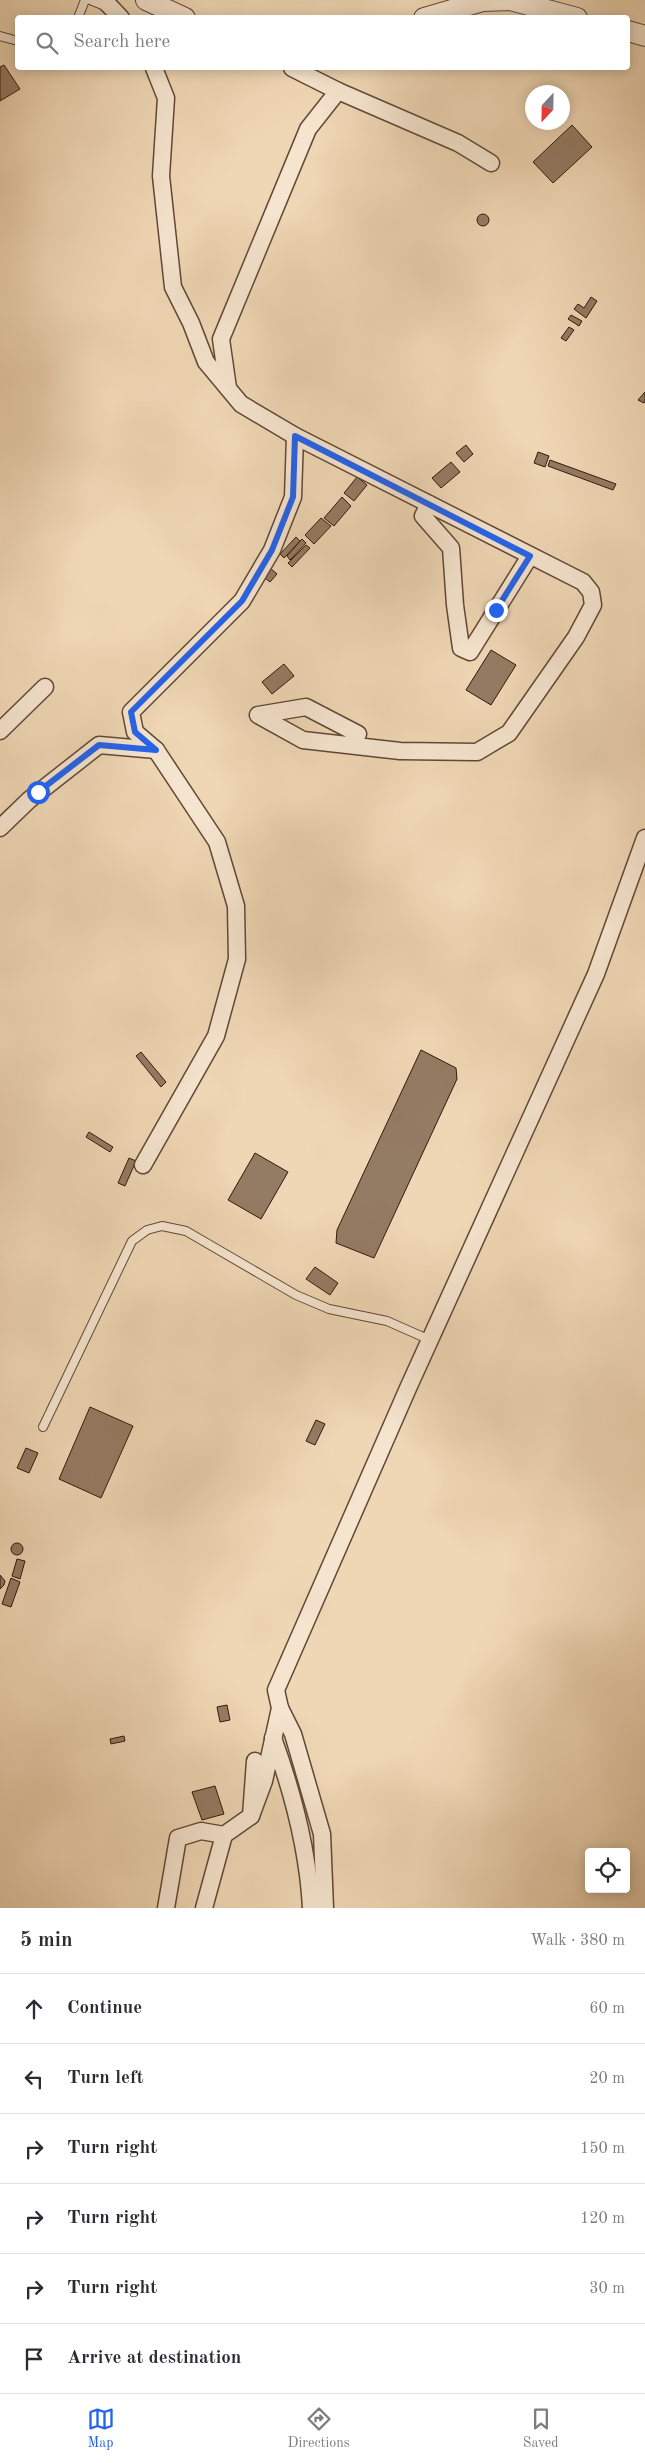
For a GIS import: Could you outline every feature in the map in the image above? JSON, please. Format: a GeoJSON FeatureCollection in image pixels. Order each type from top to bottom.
{"type":"FeatureCollection","features":[{"type":"Feature","properties":{"kind":"street"},"geometry":{"type":"LineString","coordinates":[[146,0],[178,15]]}},
{"type":"Feature","properties":{"kind":"street"},"geometry":{"type":"LineString","coordinates":[[434,15],[483,1],[510,0],[565,15]]}},
{"type":"Feature","properties":{"kind":"street"},"geometry":{"type":"LineString","coordinates":[[630,32],[645,36]]}},
{"type":"Feature","properties":{"kind":"street"},"geometry":{"type":"LineString","coordinates":[[155,70],[166,98],[161,176],[173,287],[192,323],[206,362],[241,404],[295,436],[583,582],[591,592],[593,605],[576,637],[508,733],[477,752],[400,752],[303,740],[258,715],[306,707],[358,734]]}},
{"type":"Feature","properties":{"kind":"street"},"geometry":{"type":"LineString","coordinates":[[296,70],[338,91],[458,143],[491,163]]}},
{"type":"Feature","properties":{"kind":"street"},"geometry":{"type":"LineString","coordinates":[[228,388],[221,339],[308,129],[338,91]]}},
{"type":"Feature","properties":{"kind":"street"},"geometry":{"type":"LineString","coordinates":[[143,1166],[216,1036],[237,959],[236,906],[217,842],[156,750],[135,732],[131,712],[242,601],[272,550],[293,497],[295,436]]}},
{"type":"Feature","properties":{"kind":"street"},"geometry":{"type":"LineString","coordinates":[[429,504],[422,516],[451,548],[455,605],[462,648],[470,652],[530,556]]}},
{"type":"Feature","properties":{"kind":"street"},"geometry":{"type":"LineString","coordinates":[[0,731],[45,687]]}},
{"type":"Feature","properties":{"kind":"street"},"geometry":{"type":"LineString","coordinates":[[0,828],[28,800],[99,745],[156,750]]}},
{"type":"Feature","properties":{"kind":"street"},"geometry":{"type":"LineString","coordinates":[[325,1908],[322,1834],[293,1734],[280,1708],[276,1690],[430,1340],[596,974],[645,838]]}},
{"type":"Feature","properties":{"kind":"street"},"geometry":{"type":"LineString","coordinates":[[204,1908],[224,1835],[251,1816],[264,1781],[280,1708]]}},
{"type":"Feature","properties":{"kind":"street"},"geometry":{"type":"LineString","coordinates":[[273,1738],[293,1793],[310,1881],[311,1908]]}},
{"type":"Feature","properties":{"kind":"street"},"geometry":{"type":"LineString","coordinates":[[251,1816],[255,1762]]}},
{"type":"Feature","properties":{"kind":"street"},"geometry":{"type":"LineString","coordinates":[[166,1908],[178,1838],[201,1831],[224,1835]]}},
{"type":"Feature","properties":{"kind":"lane"},"geometry":{"type":"LineString","coordinates":[[79,15],[86,0]]}},
{"type":"Feature","properties":{"kind":"lane"},"geometry":{"type":"LineString","coordinates":[[90,0],[113,9]]}},
{"type":"Feature","properties":{"kind":"lane"},"geometry":{"type":"LineString","coordinates":[[0,36],[15,40]]}},
{"type":"Feature","properties":{"kind":"lane"},"geometry":{"type":"LineString","coordinates":[[43,1427],[132,1241],[146,1230],[162,1226],[186,1231],[296,1295],[329,1310],[387,1321],[430,1340]]}},
{"type":"Feature","properties":{"kind":"building"},"geometry":{"type":"Polygon","coordinates":[[[4,65],[20,89],[0,101],[0,67],[4,65]]]}},
{"type":"Feature","properties":{"kind":"building"},"geometry":{"type":"Polygon","coordinates":[[[572,125],[592,147],[553,183],[533,162],[567,130],[570,130],[572,125]]]}},
{"type":"Feature","properties":{"kind":"building"},"geometry":{"type":"Polygon","coordinates":[[[485,214],[488,215],[488,225],[481,226],[478,225],[477,218],[478,215],[485,214]]]}},
{"type":"Feature","properties":{"kind":"building"},"geometry":{"type":"Polygon","coordinates":[[[591,297],[597,301],[586,318],[574,309],[578,304],[584,308],[591,297]]]}},
{"type":"Feature","properties":{"kind":"building"},"geometry":{"type":"Polygon","coordinates":[[[571,315],[582,321],[579,326],[568,319],[571,315]]]}},
{"type":"Feature","properties":{"kind":"building"},"geometry":{"type":"Polygon","coordinates":[[[569,327],[574,330],[566,341],[561,338],[569,327]]]}},
{"type":"Feature","properties":{"kind":"building"},"geometry":{"type":"Polygon","coordinates":[[[645,392],[645,401],[644,403],[638,400],[645,392]]]}},
{"type":"Feature","properties":{"kind":"building"},"geometry":{"type":"Polygon","coordinates":[[[466,445],[473,454],[464,462],[456,453],[466,445]]]}},
{"type":"Feature","properties":{"kind":"building"},"geometry":{"type":"Polygon","coordinates":[[[538,452],[549,456],[545,467],[534,463],[538,452]]]}},
{"type":"Feature","properties":{"kind":"building"},"geometry":{"type":"Polygon","coordinates":[[[550,460],[616,484],[613,490],[548,466],[550,460]]]}},
{"type":"Feature","properties":{"kind":"building"},"geometry":{"type":"Polygon","coordinates":[[[451,462],[460,472],[441,488],[432,478],[451,462]]]}},
{"type":"Feature","properties":{"kind":"building"},"geometry":{"type":"Polygon","coordinates":[[[357,477],[367,485],[354,501],[344,493],[357,477]]]}},
{"type":"Feature","properties":{"kind":"building"},"geometry":{"type":"Polygon","coordinates":[[[342,497],[351,506],[334,526],[324,518],[342,497]]]}},
{"type":"Feature","properties":{"kind":"building"},"geometry":{"type":"Polygon","coordinates":[[[321,518],[331,526],[314,544],[305,535],[321,518]]]}},
{"type":"Feature","properties":{"kind":"building"},"geometry":{"type":"Polygon","coordinates":[[[296,537],[300,541],[284,558],[280,554],[296,537]]]}},
{"type":"Feature","properties":{"kind":"building"},"geometry":{"type":"Polygon","coordinates":[[[302,539],[306,543],[290,560],[287,556],[302,539]]]}},
{"type":"Feature","properties":{"kind":"building"},"geometry":{"type":"Polygon","coordinates":[[[306,545],[310,548],[292,567],[288,563],[306,545]]]}},
{"type":"Feature","properties":{"kind":"building"},"geometry":{"type":"Polygon","coordinates":[[[269,567],[277,574],[270,582],[261,575],[269,567]]]}},
{"type":"Feature","properties":{"kind":"building"},"geometry":{"type":"Polygon","coordinates":[[[491,650],[516,665],[491,705],[466,690],[491,650]]]}},
{"type":"Feature","properties":{"kind":"building"},"geometry":{"type":"Polygon","coordinates":[[[284,664],[294,676],[272,694],[262,682],[284,664]]]}},
{"type":"Feature","properties":{"kind":"building"},"geometry":{"type":"Polygon","coordinates":[[[421,1050],[456,1068],[457,1079],[374,1258],[336,1243],[337,1230],[421,1050]]]}},
{"type":"Feature","properties":{"kind":"building"},"geometry":{"type":"Polygon","coordinates":[[[141,1052],[166,1082],[161,1087],[136,1056],[141,1052]]]}},
{"type":"Feature","properties":{"kind":"building"},"geometry":{"type":"Polygon","coordinates":[[[89,1132],[113,1147],[110,1152],[86,1137],[89,1132]]]}},
{"type":"Feature","properties":{"kind":"building"},"geometry":{"type":"Polygon","coordinates":[[[255,1153],[288,1172],[261,1219],[228,1200],[255,1153]]]}},
{"type":"Feature","properties":{"kind":"building"},"geometry":{"type":"Polygon","coordinates":[[[129,1158],[136,1161],[125,1186],[118,1183],[129,1158]]]}},
{"type":"Feature","properties":{"kind":"building"},"geometry":{"type":"Polygon","coordinates":[[[315,1267],[338,1283],[330,1295],[306,1279],[315,1267]]]}},
{"type":"Feature","properties":{"kind":"building"},"geometry":{"type":"Polygon","coordinates":[[[90,1407],[133,1426],[101,1498],[59,1479],[90,1407]]]}},
{"type":"Feature","properties":{"kind":"building"},"geometry":{"type":"Polygon","coordinates":[[[316,1420],[325,1424],[315,1445],[306,1441],[316,1420]]]}},
{"type":"Feature","properties":{"kind":"building"},"geometry":{"type":"Polygon","coordinates":[[[26,1448],[38,1453],[29,1473],[17,1468],[26,1448]]]}},
{"type":"Feature","properties":{"kind":"building"},"geometry":{"type":"Polygon","coordinates":[[[17,1543],[23,1549],[17,1555],[11,1549],[17,1543]]]}},
{"type":"Feature","properties":{"kind":"building"},"geometry":{"type":"Polygon","coordinates":[[[17,1559],[25,1561],[20,1579],[12,1576],[17,1559]]]}},
{"type":"Feature","properties":{"kind":"building"},"geometry":{"type":"Polygon","coordinates":[[[0,1575],[5,1581],[0,1589],[0,1575]]]}},
{"type":"Feature","properties":{"kind":"building"},"geometry":{"type":"Polygon","coordinates":[[[11,1578],[20,1582],[11,1607],[2,1604],[11,1578]]]}},
{"type":"Feature","properties":{"kind":"building"},"geometry":{"type":"Polygon","coordinates":[[[227,1705],[230,1720],[220,1722],[217,1707],[227,1705]]]}},
{"type":"Feature","properties":{"kind":"building"},"geometry":{"type":"Polygon","coordinates":[[[124,1736],[125,1741],[111,1744],[110,1739],[124,1736]]]}},
{"type":"Feature","properties":{"kind":"building"},"geometry":{"type":"Polygon","coordinates":[[[215,1786],[224,1814],[202,1820],[192,1792],[215,1786]]]}},
{"type":"Feature","properties":{"kind":"route"},"geometry":{"type":"LineString","coordinates":[[38,792],[99,745],[156,750],[135,732],[131,712],[242,601],[272,550],[293,497],[295,436],[530,556],[496,610]]}}]}
